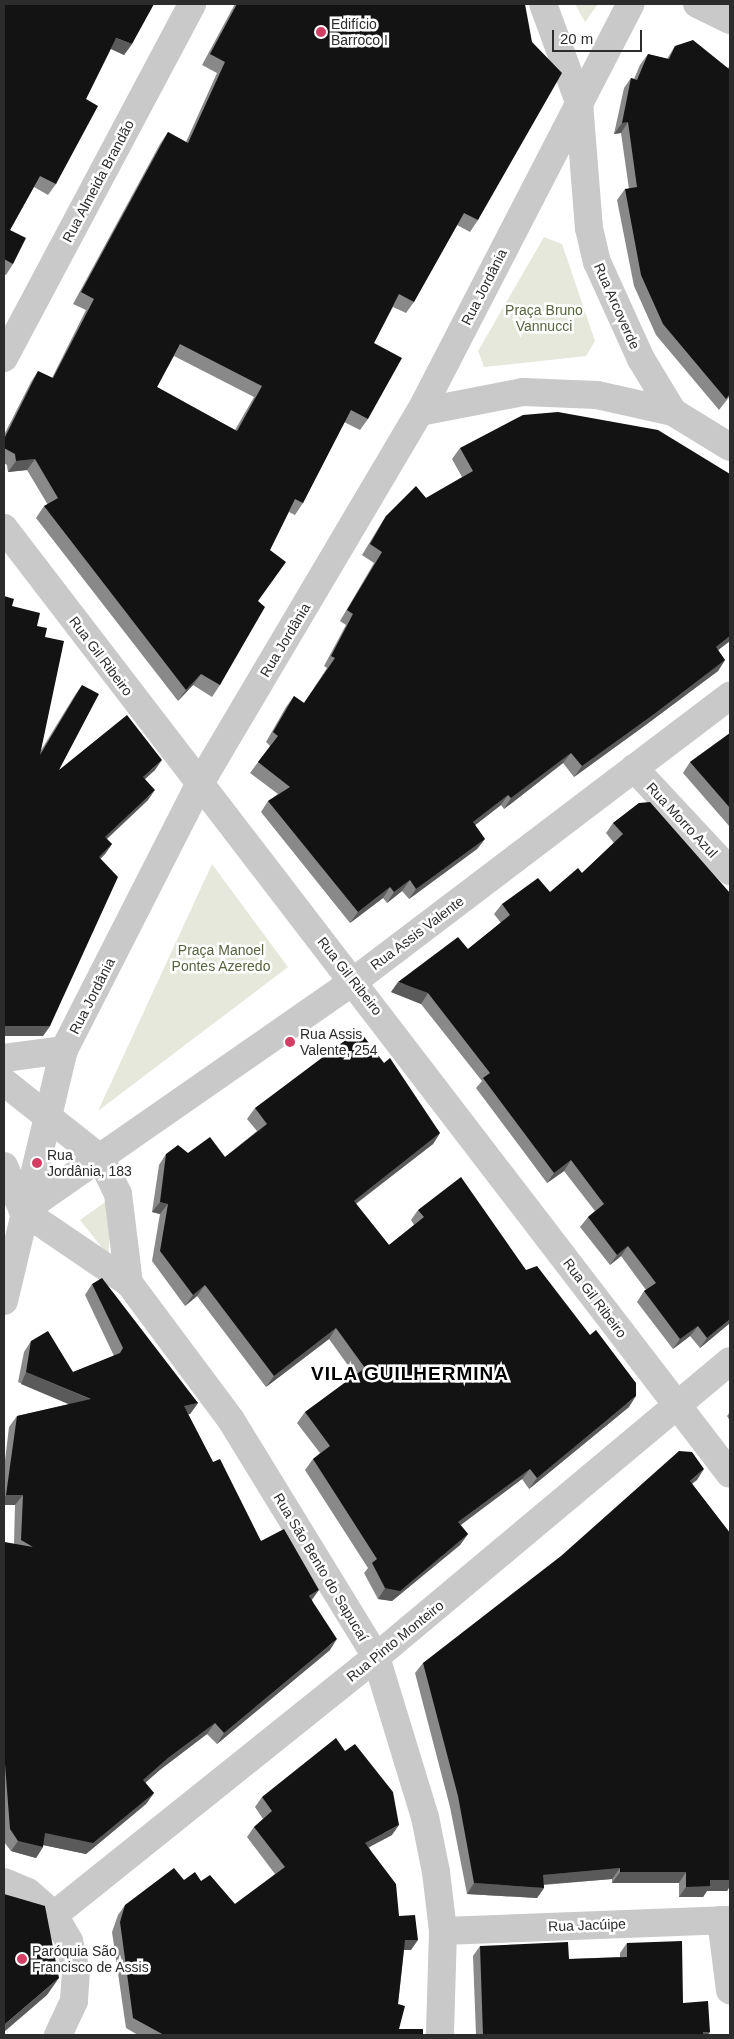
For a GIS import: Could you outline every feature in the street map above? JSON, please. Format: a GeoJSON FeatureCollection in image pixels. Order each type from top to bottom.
{"type":"FeatureCollection","features":[{"type":"Feature","properties":{"kind":"street","name":"Rua Almeida Brandão"},"geometry":{"type":"LineString","coordinates":[[4,358],[192,4]]}},
{"type":"Feature","properties":{"kind":"street","name":"Rua Arcoverde"},"geometry":{"type":"LineString","coordinates":[[543,4],[579,102],[589,228],[597,262],[641,359],[673,412]]}},
{"type":"Feature","properties":{"kind":"street","name":"Rua Jordânia"},"geometry":{"type":"LineString","coordinates":[[4,1301],[17,1217],[64,1050],[199,785],[420,412],[631,4]]}},
{"type":"Feature","properties":{"kind":"street"},"geometry":{"type":"LineString","coordinates":[[697,4],[730,20]]}},
{"type":"Feature","properties":{"kind":"street","name":"Rua Arcoverde"},"geometry":{"type":"LineString","coordinates":[[420,412],[523,392],[597,395],[673,412],[730,447]]}},
{"type":"Feature","properties":{"kind":"street","name":"Rua Gil Ribeiro"},"geometry":{"type":"LineString","coordinates":[[4,528],[199,785],[354,981],[730,1474]]}},
{"type":"Feature","properties":{"kind":"street","name":"Rua Assis Valente"},"geometry":{"type":"LineString","coordinates":[[17,1217],[354,981],[730,696]]}},
{"type":"Feature","properties":{"kind":"street","name":"Rua Morro Azul"},"geometry":{"type":"LineString","coordinates":[[634,768],[730,871]]}},
{"type":"Feature","properties":{"kind":"street"},"geometry":{"type":"LineString","coordinates":[[4,1058],[64,1050]]}},
{"type":"Feature","properties":{"kind":"street"},"geometry":{"type":"LineString","coordinates":[[4,1082],[101,1159],[122,1210],[129,1283]]}},
{"type":"Feature","properties":{"kind":"street"},"geometry":{"type":"LineString","coordinates":[[4,1166],[17,1217],[129,1283]]}},
{"type":"Feature","properties":{"kind":"street","name":"Rua São Bento do Sapucaí"},"geometry":{"type":"LineString","coordinates":[[129,1283],[231,1420],[376,1657],[425,1817],[443,1931],[440,2035]]}},
{"type":"Feature","properties":{"kind":"street","name":"Rua Pinto Monteiro"},"geometry":{"type":"LineString","coordinates":[[54,1915],[376,1657],[679,1408],[730,1362]]}},
{"type":"Feature","properties":{"kind":"street"},"geometry":{"type":"LineString","coordinates":[[4,1882],[28,1892],[54,1915],[69,1941],[76,1971],[74,2001],[65,2033]]}},
{"type":"Feature","properties":{"kind":"street"},"geometry":{"type":"LineString","coordinates":[[726,1920],[730,1990]]}},
{"type":"Feature","properties":{"kind":"street","name":"Rua Jacúipe"},"geometry":{"type":"LineString","coordinates":[[443,1931],[726,1920]]}},
{"type":"Feature","properties":{"kind":"green space"},"geometry":{"type":"Polygon","coordinates":[[[575,4],[598,4],[585,22],[575,4]]]}},
{"type":"Feature","properties":{"kind":"green space","name":"Praça Bruno Vannucci"},"geometry":{"type":"Polygon","coordinates":[[[544,237],[562,244],[595,341],[586,356],[484,367],[478,351],[544,237]]]}},
{"type":"Feature","properties":{"kind":"green space","name":"Praça Manoel Pontes Azeredo"},"geometry":{"type":"Polygon","coordinates":[[[212,864],[288,967],[98,1111],[212,864]]]}},
{"type":"Feature","properties":{"kind":"green space"},"geometry":{"type":"Polygon","coordinates":[[[108,1200],[113,1206],[108,1255],[80,1220],[108,1200]]]}},
{"type":"Feature","properties":{"kind":"building"},"geometry":{"type":"Polygon","coordinates":[[[4,4],[154,4],[132,44],[116,38],[86,99],[98,106],[56,184],[40,176],[10,230],[26,238],[13,264],[4,259],[4,4]]]}},
{"type":"Feature","properties":{"kind":"building"},"geometry":{"type":"Polygon","coordinates":[[[237,4],[525,4],[532,42],[562,73],[478,220],[464,213],[414,302],[399,294],[374,343],[402,358],[368,419],[351,410],[303,503],[295,499],[270,550],[286,562],[258,601],[265,607],[220,685],[201,674],[186,690],[44,506],[58,498],[35,459],[16,461],[15,454],[4,448],[4,439],[38,371],[53,378],[94,299],[81,292],[168,132],[188,143],[225,62],[210,54],[237,4]],[[180,344],[157,387],[237,431],[262,386],[180,344]]]}},
{"type":"Feature","properties":{"kind":"building"},"geometry":{"type":"Polygon","coordinates":[[[693,40],[729,69],[730,67],[730,394],[726,399],[663,324],[641,275],[625,189],[637,187],[628,122],[622,123],[631,78],[637,80],[648,54],[669,59],[675,46],[693,40]]]}},
{"type":"Feature","properties":{"kind":"building"},"geometry":{"type":"Polygon","coordinates":[[[558,412],[658,430],[730,474],[730,636],[716,647],[725,660],[582,766],[571,753],[511,798],[508,795],[473,822],[485,839],[416,889],[410,880],[394,892],[390,887],[358,912],[268,801],[290,787],[258,762],[278,736],[273,732],[294,696],[304,703],[335,658],[331,656],[353,614],[347,610],[382,552],[370,544],[386,516],[416,486],[426,498],[473,471],[460,448],[523,415],[558,412]]]}},
{"type":"Feature","properties":{"kind":"building"},"geometry":{"type":"Polygon","coordinates":[[[4,596],[14,599],[12,606],[40,613],[37,626],[47,628],[45,637],[64,641],[40,755],[82,685],[99,694],[59,770],[127,715],[162,760],[143,777],[155,790],[105,837],[112,844],[99,857],[118,877],[50,1026],[4,1026],[4,596]]]}},
{"type":"Feature","properties":{"kind":"building"},"geometry":{"type":"Polygon","coordinates":[[[730,733],[730,808],[690,762],[730,733]]]}},
{"type":"Feature","properties":{"kind":"building"},"geometry":{"type":"Polygon","coordinates":[[[650,802],[730,893],[730,1319],[707,1338],[698,1326],[680,1339],[644,1291],[656,1283],[628,1246],[617,1255],[588,1217],[604,1204],[571,1160],[554,1173],[483,1078],[490,1073],[428,993],[398,982],[458,937],[468,949],[510,915],[502,904],[538,878],[550,892],[578,868],[582,873],[623,834],[613,823],[639,803],[650,802]]]}},
{"type":"Feature","properties":{"kind":"building"},"geometry":{"type":"Polygon","coordinates":[[[359,1030],[384,1063],[390,1058],[440,1133],[354,1201],[389,1245],[424,1217],[418,1210],[461,1177],[526,1270],[537,1266],[590,1335],[596,1330],[636,1383],[636,1396],[537,1478],[530,1469],[458,1522],[468,1534],[400,1591],[385,1588],[372,1563],[377,1559],[313,1459],[330,1446],[305,1412],[365,1368],[336,1328],[274,1376],[205,1285],[193,1295],[160,1251],[168,1204],[160,1202],[166,1154],[178,1145],[188,1153],[210,1137],[225,1157],[267,1124],[255,1108],[359,1030]]]}},
{"type":"Feature","properties":{"kind":"building"},"geometry":{"type":"Polygon","coordinates":[[[102,1278],[198,1403],[184,1406],[213,1462],[220,1459],[261,1541],[284,1529],[319,1590],[309,1596],[337,1639],[224,1733],[215,1723],[168,1758],[143,1780],[154,1793],[93,1843],[45,1833],[43,1847],[18,1841],[10,1829],[4,1751],[4,1542],[33,1547],[21,1540],[23,1495],[6,1495],[17,1416],[91,1399],[26,1372],[31,1341],[48,1331],[73,1372],[120,1353],[123,1348],[92,1284],[102,1278]]]}},
{"type":"Feature","properties":{"kind":"building"},"geometry":{"type":"Polygon","coordinates":[[[679,1451],[692,1452],[704,1469],[690,1481],[730,1533],[730,1880],[710,1880],[710,1886],[686,1887],[686,1872],[620,1872],[620,1868],[543,1875],[544,1888],[474,1883],[458,1796],[423,1663],[561,1556],[679,1451]]]}},
{"type":"Feature","properties":{"kind":"building"},"geometry":{"type":"Polygon","coordinates":[[[336,1738],[345,1751],[355,1744],[393,1792],[399,1825],[365,1843],[396,1884],[399,1916],[415,1915],[418,1940],[405,1940],[398,2004],[405,2006],[399,2029],[423,2029],[423,2035],[164,2035],[133,2018],[120,1922],[125,1905],[174,1868],[184,1880],[195,1872],[201,1881],[210,1875],[235,1904],[285,1867],[254,1827],[272,1811],[262,1797],[336,1738]]]}},
{"type":"Feature","properties":{"kind":"building","name":"Paróquia São Francisco de Assis"},"geometry":{"type":"Polygon","coordinates":[[[4,1894],[45,1906],[59,1978],[4,2025],[4,1894]]]}},
{"type":"Feature","properties":{"kind":"building"},"geometry":{"type":"Polygon","coordinates":[[[682,1941],[683,2003],[708,2001],[710,2032],[703,2032],[703,2035],[483,2035],[480,1946],[568,1942],[569,1959],[627,1957],[627,1943],[682,1941]]]}},
{"type":"Feature","properties":{"kind":"place","name":"Edifício Barroco I"},"geometry":{"type":"Point","coordinates":[321,32]}},
{"type":"Feature","properties":{"kind":"place","name":"Rua Assis Valente, 254"},"geometry":{"type":"Point","coordinates":[290,1042]}},
{"type":"Feature","properties":{"kind":"place","name":"Rua Jordânia, 183"},"geometry":{"type":"Point","coordinates":[37,1163]}},
{"type":"Feature","properties":{"kind":"place","name":"Paróquia São Francisco de Assis"},"geometry":{"type":"Point","coordinates":[22,1959]}},
{"type":"Feature","properties":{"kind":"district","name":"VILA GUILHERMINA"},"geometry":{"type":"Point","coordinates":[410,1374]}}]}
